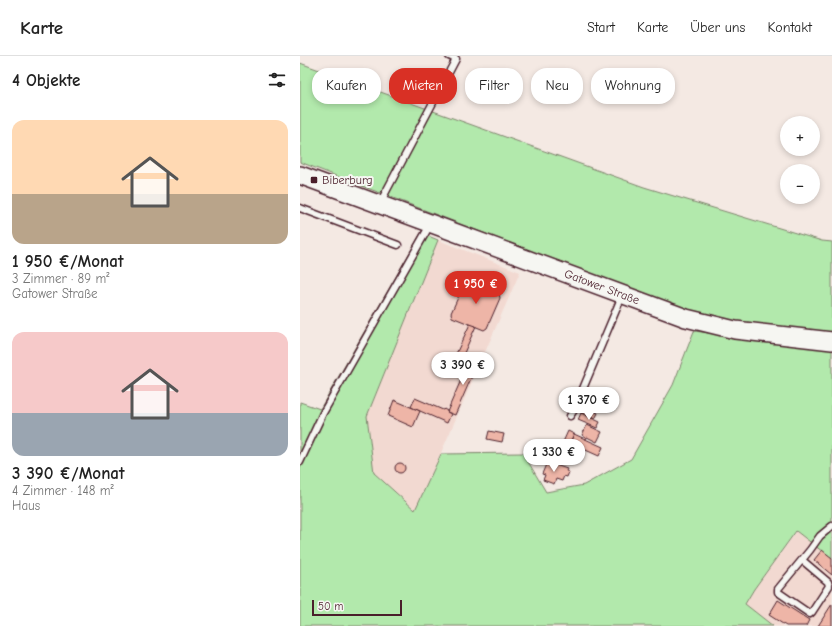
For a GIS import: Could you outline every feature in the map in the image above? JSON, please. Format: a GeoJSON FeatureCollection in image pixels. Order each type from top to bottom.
{"type":"FeatureCollection","features":[{"type":"Feature","properties":{"kind":"main road","name":"Gatower Straße"},"geometry":{"type":"LineString","coordinates":[[300,175],[686,318],[735,330],[832,341]]}},
{"type":"Feature","properties":{"kind":"lane"},"geometry":{"type":"LineString","coordinates":[[379,204],[456,59],[449,56]]}},
{"type":"Feature","properties":{"kind":"lane"},"geometry":{"type":"LineString","coordinates":[[300,208],[398,245]]}},
{"type":"Feature","properties":{"kind":"lane"},"geometry":{"type":"LineString","coordinates":[[300,462],[323,413],[431,224]]}},
{"type":"Feature","properties":{"kind":"lane"},"geometry":{"type":"LineString","coordinates":[[570,416],[574,410],[623,295]]}},
{"type":"Feature","properties":{"kind":"lane"},"geometry":{"type":"LineString","coordinates":[[802,560],[828,582],[829,586],[810,614],[778,592],[778,590],[820,536],[832,526]]}},
{"type":"Feature","properties":{"kind":"shaded area"},"geometry":{"type":"Polygon","coordinates":[[[438,240],[520,272],[416,510],[374,473],[367,416],[438,240]]]}},
{"type":"Feature","properties":{"kind":"shaded area"},"geometry":{"type":"Polygon","coordinates":[[[797,531],[832,559],[832,626],[773,626],[745,604],[754,589],[797,531]]]}},
{"type":"Feature","properties":{"kind":"green space"},"geometry":{"type":"Polygon","coordinates":[[[300,63],[314,68],[312,68],[312,104],[381,104],[381,92],[389,95],[389,104],[414,104],[644,187],[822,241],[832,242],[832,334],[764,327],[688,312],[300,162],[300,63]]]}},
{"type":"Feature","properties":{"kind":"green space"},"geometry":{"type":"Polygon","coordinates":[[[421,233],[438,240],[367,416],[374,473],[415,510],[441,454],[523,453],[546,492],[584,485],[631,459],[673,385],[694,331],[832,347],[832,559],[796,531],[754,589],[745,604],[773,626],[300,626],[300,402],[320,409],[421,233]]]}},
{"type":"Feature","properties":{"kind":"building"},"geometry":{"type":"Polygon","coordinates":[[[468,281],[499,294],[500,298],[487,328],[484,330],[452,317],[451,313],[465,282],[468,281]]]}},
{"type":"Feature","properties":{"kind":"building"},"geometry":{"type":"Polygon","coordinates":[[[470,324],[476,326],[464,353],[471,357],[469,362],[455,356],[470,324]]]}},
{"type":"Feature","properties":{"kind":"building"},"geometry":{"type":"Polygon","coordinates":[[[471,357],[479,360],[455,415],[447,412],[471,357]]]}},
{"type":"Feature","properties":{"kind":"building"},"geometry":{"type":"Polygon","coordinates":[[[415,398],[443,410],[444,409],[451,414],[447,423],[411,407],[415,398]]]}},
{"type":"Feature","properties":{"kind":"building"},"geometry":{"type":"Polygon","coordinates":[[[394,400],[420,411],[413,427],[388,416],[394,400]]]}},
{"type":"Feature","properties":{"kind":"building"},"geometry":{"type":"Polygon","coordinates":[[[584,407],[598,413],[595,419],[581,413],[584,407]]]}},
{"type":"Feature","properties":{"kind":"building"},"geometry":{"type":"Polygon","coordinates":[[[581,413],[600,422],[597,428],[578,420],[581,413]]]}},
{"type":"Feature","properties":{"kind":"building"},"geometry":{"type":"Polygon","coordinates":[[[587,425],[602,432],[597,442],[587,437],[586,439],[582,435],[587,425]]]}},
{"type":"Feature","properties":{"kind":"building"},"geometry":{"type":"Polygon","coordinates":[[[489,431],[504,434],[502,442],[487,439],[489,431]]]}},
{"type":"Feature","properties":{"kind":"building"},"geometry":{"type":"Polygon","coordinates":[[[568,431],[574,434],[565,453],[559,451],[568,431]]]}},
{"type":"Feature","properties":{"kind":"building"},"geometry":{"type":"Polygon","coordinates":[[[574,434],[603,447],[599,456],[570,443],[574,434]]]}},
{"type":"Feature","properties":{"kind":"building"},"geometry":{"type":"Polygon","coordinates":[[[571,445],[576,447],[572,456],[567,454],[571,445]]]}},
{"type":"Feature","properties":{"kind":"building"},"geometry":{"type":"Polygon","coordinates":[[[547,462],[567,469],[566,471],[569,472],[567,477],[564,476],[562,481],[556,479],[554,484],[543,480],[545,475],[542,474],[547,462]]]}},
{"type":"Feature","properties":{"kind":"building"},"geometry":{"type":"Polygon","coordinates":[[[398,463],[402,463],[404,464],[404,472],[398,473],[395,470],[395,466],[398,463]]]}},
{"type":"Feature","properties":{"kind":"building"},"geometry":{"type":"Polygon","coordinates":[[[822,550],[832,558],[832,575],[814,560],[822,550]]]}},
{"type":"Feature","properties":{"kind":"building"},"geometry":{"type":"Polygon","coordinates":[[[778,600],[809,620],[806,626],[786,626],[769,615],[778,600]]]}},
{"type":"Feature","properties":{"kind":"building"},"geometry":{"type":"Polygon","coordinates":[[[832,604],[832,626],[818,626],[832,604]]]}},
{"type":"Feature","properties":{"kind":"place","name":"Biberburg"},"geometry":{"type":"Point","coordinates":[314,180]}}]}
